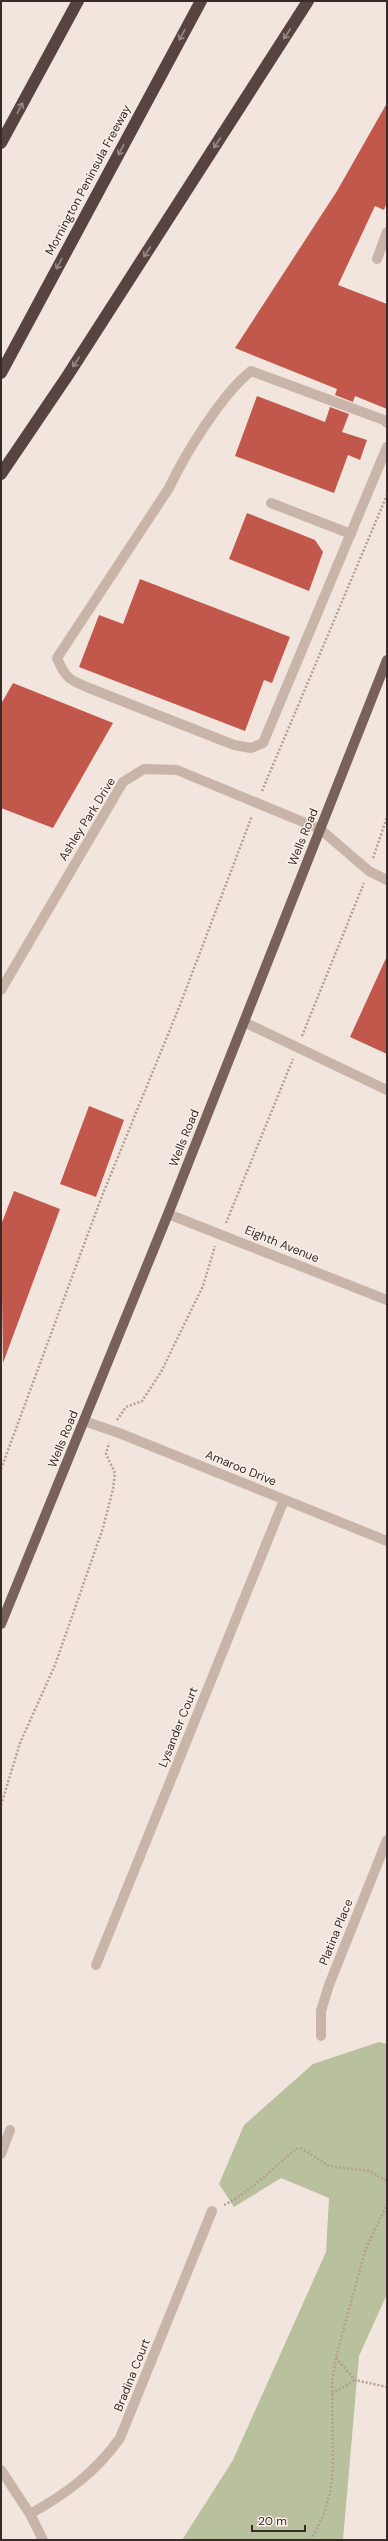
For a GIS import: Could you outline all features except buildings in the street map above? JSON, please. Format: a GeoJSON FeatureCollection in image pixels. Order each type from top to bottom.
{"type":"FeatureCollection","features":[{"type":"Feature","properties":{"kind":"highway"},"geometry":{"type":"LineString","coordinates":[[1,143],[78,1]]}},
{"type":"Feature","properties":{"kind":"highway","name":"Mornington Peninsula Freeway"},"geometry":{"type":"LineString","coordinates":[[1,373],[201,1]]}},
{"type":"Feature","properties":{"kind":"highway"},"geometry":{"type":"LineString","coordinates":[[1,474],[68,375],[308,1]]}},
{"type":"Feature","properties":{"kind":"main road","name":"Wells Road"},"geometry":{"type":"LineString","coordinates":[[1,1624],[168,1214],[387,660]]}},
{"type":"Feature","properties":{"kind":"street"},"geometry":{"type":"LineString","coordinates":[[377,259],[387,232]]}},
{"type":"Feature","properties":{"kind":"street"},"geometry":{"type":"LineString","coordinates":[[387,423],[384,420],[251,372],[238,382],[183,458],[169,488],[57,658],[62,671],[68,679],[234,745],[251,748],[263,743],[387,447]]}},
{"type":"Feature","properties":{"kind":"street"},"geometry":{"type":"LineString","coordinates":[[270,503],[351,534]]}},
{"type":"Feature","properties":{"kind":"street","name":"Ashley Park Drive"},"geometry":{"type":"LineString","coordinates":[[1,990],[123,782],[144,769],[177,770],[320,829],[369,871],[387,880]]}},
{"type":"Feature","properties":{"kind":"street"},"geometry":{"type":"LineString","coordinates":[[244,1022],[387,1090]]}},
{"type":"Feature","properties":{"kind":"street","name":"Eighth Avenue"},"geometry":{"type":"LineString","coordinates":[[168,1214],[387,1300]]}},
{"type":"Feature","properties":{"kind":"street","name":"Amaroo Drive"},"geometry":{"type":"LineString","coordinates":[[84,1421],[112,1430],[387,1541]]}},
{"type":"Feature","properties":{"kind":"street","name":"Lysander Court"},"geometry":{"type":"LineString","coordinates":[[96,1965],[284,1500]]}},
{"type":"Feature","properties":{"kind":"street","name":"Platina Place"},"geometry":{"type":"LineString","coordinates":[[321,2036],[321,2011],[329,1985],[387,1840]]}},
{"type":"Feature","properties":{"kind":"street"},"geometry":{"type":"LineString","coordinates":[[1,2154],[10,2130]]}},
{"type":"Feature","properties":{"kind":"street","name":"Bradina Court"},"geometry":{"type":"LineString","coordinates":[[30,2514],[64,2495],[107,2456],[120,2438],[212,2211]]}},
{"type":"Feature","properties":{"kind":"street"},"geometry":{"type":"LineString","coordinates":[[1,2470],[30,2514],[43,2540]]}},
{"type":"Feature","properties":{"kind":"path"},"geometry":{"type":"LineString","coordinates":[[1,1469],[102,1196],[180,1005],[257,803],[387,495]]}},
{"type":"Feature","properties":{"kind":"path"},"geometry":{"type":"LineString","coordinates":[[1,1805],[20,1743],[55,1666],[103,1528],[113,1489],[115,1473],[106,1454],[112,1430],[121,1412],[126,1407],[142,1401],[161,1372],[203,1286],[213,1250],[222,1234],[369,871],[387,817]]}},
{"type":"Feature","properties":{"kind":"path"},"geometry":{"type":"LineString","coordinates":[[212,2211],[242,2196],[256,2182],[296,2149],[301,2148],[311,2152],[329,2166],[369,2171],[387,2181]]}},
{"type":"Feature","properties":{"kind":"path"},"geometry":{"type":"LineString","coordinates":[[311,2540],[323,2516],[330,2493],[333,2466],[332,2394],[336,2357],[365,2251],[387,2204]]}},
{"type":"Feature","properties":{"kind":"path"},"geometry":{"type":"LineString","coordinates":[[336,2357],[355,2380],[387,2387]]}},
{"type":"Feature","properties":{"kind":"path"},"geometry":{"type":"LineString","coordinates":[[332,2394],[355,2380]]}},
{"type":"Feature","properties":{"kind":"green space"},"geometry":{"type":"Polygon","coordinates":[[[379,2042],[387,2044],[387,2294],[359,2356],[343,2540],[182,2540],[233,2460],[326,2252],[329,2198],[281,2178],[234,2207],[219,2184],[244,2125],[313,2064],[379,2042]]]}}]}
